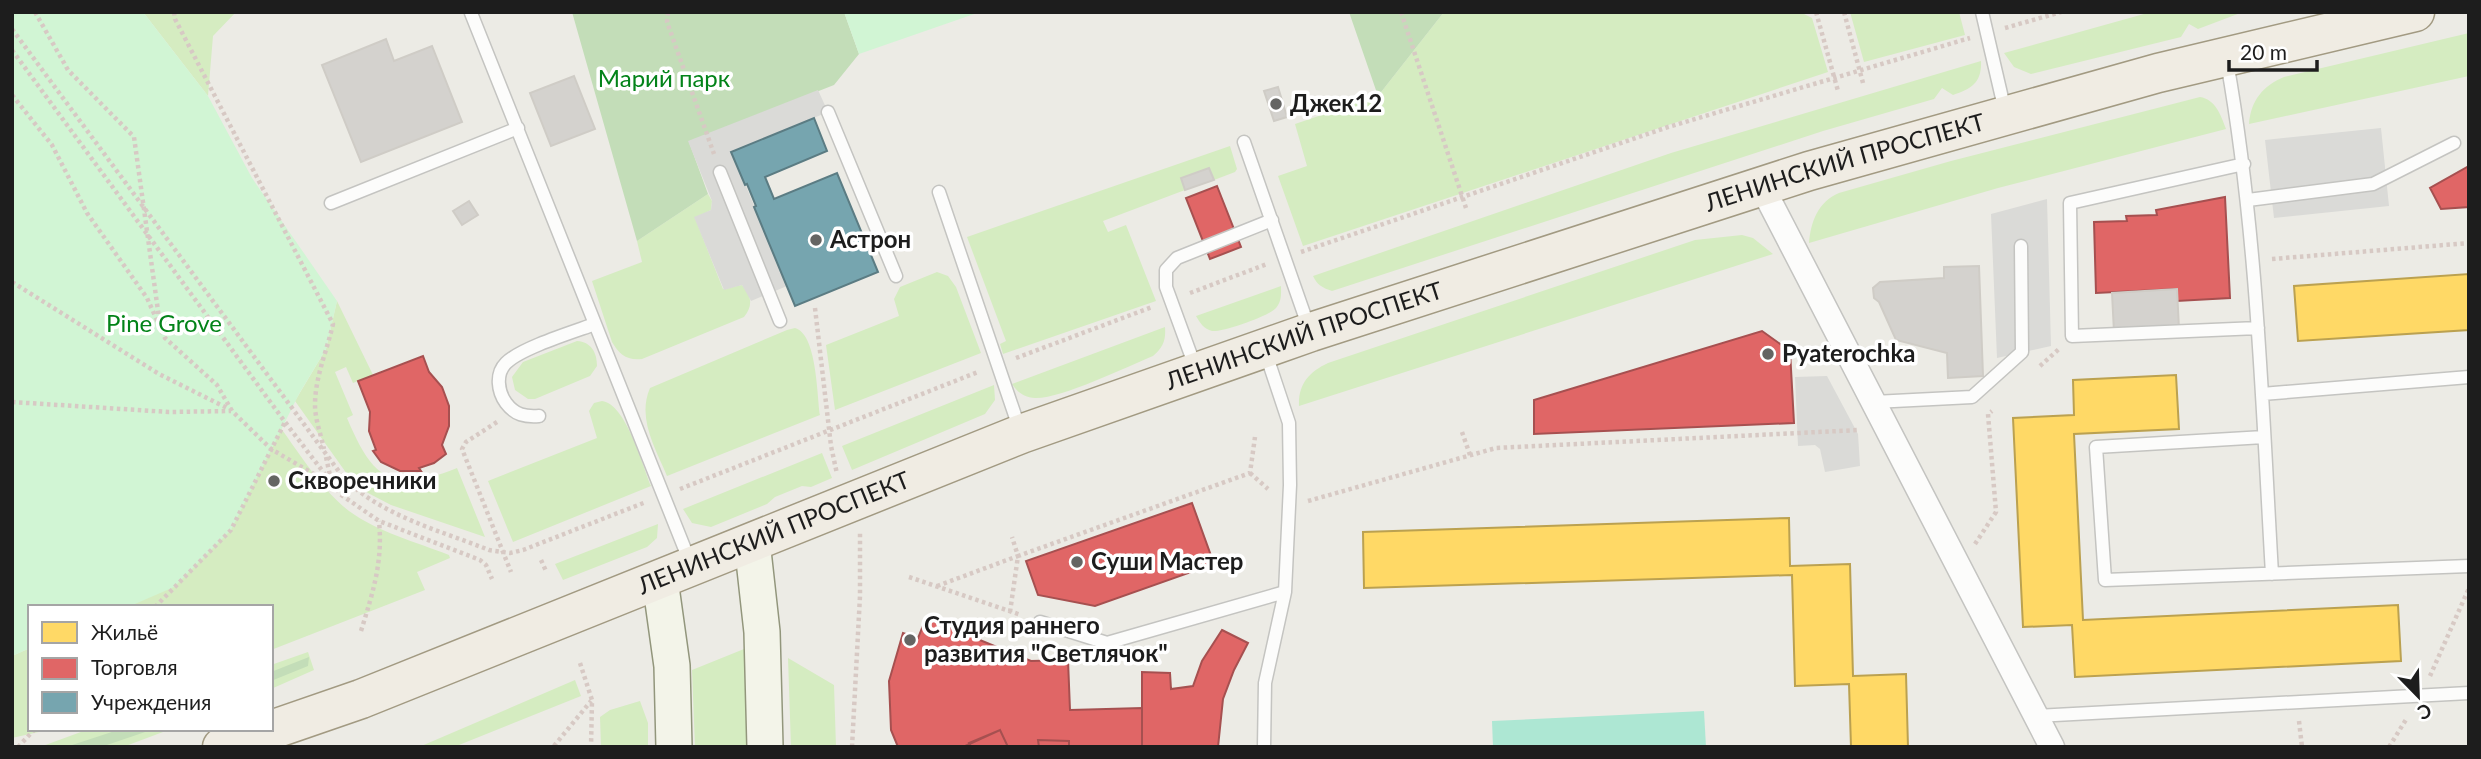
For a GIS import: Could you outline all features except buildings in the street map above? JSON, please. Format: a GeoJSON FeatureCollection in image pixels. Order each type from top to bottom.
{"type":"FeatureCollection","features":[{"type":"Feature","properties":{"kind":"main road","name":"ЛЕНИНСКИЙ ПРОСПЕКТ"},"geometry":{"type":"LineString","coordinates":[[273,730],[361,699],[1021,434],[1311,332],[1760,185],[2006,114],[2226,56],[2415,12]]}},
{"type":"Feature","properties":{"kind":"main road"},"geometry":{"type":"LineString","coordinates":[[752,542],[762,632],[765,747]]}},
{"type":"Feature","properties":{"kind":"main road"},"geometry":{"type":"LineString","coordinates":[[674,747],[672,666],[676,573]]}},
{"type":"Feature","properties":{"kind":"main road","name":"ЛЕНИНСКИЙ ПРОСПЕКТ"},"geometry":{"type":"LineString","coordinates":[[228,746],[270,731]]}},
{"type":"Feature","properties":{"kind":"street"},"geometry":{"type":"LineString","coordinates":[[1760,185],[2052,747]]}},
{"type":"Feature","properties":{"kind":"lane"},"geometry":{"type":"LineString","coordinates":[[1982,12],[2006,114]]}},
{"type":"Feature","properties":{"kind":"lane"},"geometry":{"type":"LineString","coordinates":[[471,13],[595,324],[676,573]]}},
{"type":"Feature","properties":{"kind":"lane"},"geometry":{"type":"LineString","coordinates":[[2226,56],[2244,164],[2254,261],[2272,574]]}},
{"type":"Feature","properties":{"kind":"lane"},"geometry":{"type":"LineString","coordinates":[[828,112],[896,276]]}},
{"type":"Feature","properties":{"kind":"lane"},"geometry":{"type":"LineString","coordinates":[[331,204],[517,128]]}},
{"type":"Feature","properties":{"kind":"lane"},"geometry":{"type":"LineString","coordinates":[[1244,142],[1311,332]]}},
{"type":"Feature","properties":{"kind":"lane"},"geometry":{"type":"LineString","coordinates":[[2248,200],[2373,184],[2454,143]]}},
{"type":"Feature","properties":{"kind":"lane"},"geometry":{"type":"LineString","coordinates":[[2244,164],[2070,203],[2072,336],[2258,328]]}},
{"type":"Feature","properties":{"kind":"lane"},"geometry":{"type":"LineString","coordinates":[[720,172],[780,321]]}},
{"type":"Feature","properties":{"kind":"lane"},"geometry":{"type":"LineString","coordinates":[[939,192],[1021,434]]}},
{"type":"Feature","properties":{"kind":"lane"},"geometry":{"type":"LineString","coordinates":[[1197,371],[1166,287],[1166,270],[1177,258],[1272,220]]}},
{"type":"Feature","properties":{"kind":"lane"},"geometry":{"type":"LineString","coordinates":[[1874,402],[1972,397],[2022,352],[2021,246]]}},
{"type":"Feature","properties":{"kind":"lane"},"geometry":{"type":"LineString","coordinates":[[539,416],[527,417],[513,411],[502,396],[499,386],[501,369],[519,354],[595,324]]}},
{"type":"Feature","properties":{"kind":"lane"},"geometry":{"type":"LineString","coordinates":[[1264,348],[1289,423],[1285,592],[1265,683],[1264,747]]}},
{"type":"Feature","properties":{"kind":"lane"},"geometry":{"type":"LineString","coordinates":[[2262,394],[2469,377]]}},
{"type":"Feature","properties":{"kind":"lane"},"geometry":{"type":"LineString","coordinates":[[2264,437],[2096,447],[2105,580],[2469,566]]}},
{"type":"Feature","properties":{"kind":"lane"},"geometry":{"type":"LineString","coordinates":[[1040,622],[1107,643],[1285,592]]}},
{"type":"Feature","properties":{"kind":"lane"},"geometry":{"type":"LineString","coordinates":[[2036,716],[2469,693]]}},
{"type":"Feature","properties":{"kind":"path"},"geometry":{"type":"LineString","coordinates":[[35,12],[68,70],[134,137],[160,325]]}},
{"type":"Feature","properties":{"kind":"path"},"geometry":{"type":"LineString","coordinates":[[174,12],[175,19],[333,324],[328,349],[321,359],[315,407],[331,484]]}},
{"type":"Feature","properties":{"kind":"path"},"geometry":{"type":"LineString","coordinates":[[668,12],[667,22],[720,172]]}},
{"type":"Feature","properties":{"kind":"path"},"geometry":{"type":"LineString","coordinates":[[1401,12],[1467,211]]}},
{"type":"Feature","properties":{"kind":"path"},"geometry":{"type":"LineString","coordinates":[[1816,12],[1838,91]]}},
{"type":"Feature","properties":{"kind":"path"},"geometry":{"type":"LineString","coordinates":[[1844,12],[1863,83]]}},
{"type":"Feature","properties":{"kind":"path"},"geometry":{"type":"LineString","coordinates":[[1734,106],[2062,12]]}},
{"type":"Feature","properties":{"kind":"path"},"geometry":{"type":"LineString","coordinates":[[12,50],[331,484],[352,504],[379,521],[480,560],[486,565],[492,579]]}},
{"type":"Feature","properties":{"kind":"path"},"geometry":{"type":"LineString","coordinates":[[12,95],[52,145],[86,213],[148,298],[165,338],[217,385],[232,411],[271,449],[331,484]]}},
{"type":"Feature","properties":{"kind":"path"},"geometry":{"type":"LineString","coordinates":[[2254,261],[2469,243]]}},
{"type":"Feature","properties":{"kind":"path"},"geometry":{"type":"LineString","coordinates":[[12,282],[159,373],[232,411]]}},
{"type":"Feature","properties":{"kind":"path"},"geometry":{"type":"LineString","coordinates":[[814,308],[831,446],[838,478]]}},
{"type":"Feature","properties":{"kind":"path"},"geometry":{"type":"LineString","coordinates":[[2035,371],[2072,336]]}},
{"type":"Feature","properties":{"kind":"path"},"geometry":{"type":"LineString","coordinates":[[12,402],[169,412],[232,411]]}},
{"type":"Feature","properties":{"kind":"path"},"geometry":{"type":"LineString","coordinates":[[1960,568],[1996,512],[1988,414],[1997,406]]}},
{"type":"Feature","properties":{"kind":"path"},"geometry":{"type":"LineString","coordinates":[[511,572],[462,449],[466,442],[513,411]]}},
{"type":"Feature","properties":{"kind":"path"},"geometry":{"type":"LineString","coordinates":[[157,605],[231,530],[285,422]]}},
{"type":"Feature","properties":{"kind":"path"},"geometry":{"type":"LineString","coordinates":[[1289,507],[1496,448],[1859,430]]}},
{"type":"Feature","properties":{"kind":"path"},"geometry":{"type":"LineString","coordinates":[[1462,432],[1470,455]]}},
{"type":"Feature","properties":{"kind":"path"},"geometry":{"type":"LineString","coordinates":[[936,586],[1250,473],[1255,437]]}},
{"type":"Feature","properties":{"kind":"path"},"geometry":{"type":"LineString","coordinates":[[361,631],[378,573],[379,521]]}},
{"type":"Feature","properties":{"kind":"path"},"geometry":{"type":"LineString","coordinates":[[852,747],[860,596],[860,532]]}},
{"type":"Feature","properties":{"kind":"path"},"geometry":{"type":"LineString","coordinates":[[1010,612],[1018,556],[1012,537]]}},
{"type":"Feature","properties":{"kind":"path"},"geometry":{"type":"LineString","coordinates":[[541,560],[545,571]]}},
{"type":"Feature","properties":{"kind":"path"},"geometry":{"type":"LineString","coordinates":[[909,577],[1040,622]]}},
{"type":"Feature","properties":{"kind":"path"},"geometry":{"type":"LineString","coordinates":[[2389,747],[2421,696],[2469,588]]}},
{"type":"Feature","properties":{"kind":"path"},"geometry":{"type":"LineString","coordinates":[[580,663],[592,700],[591,747]]}},
{"type":"Feature","properties":{"kind":"path"},"geometry":{"type":"LineString","coordinates":[[554,746],[592,700]]}},
{"type":"Feature","properties":{"kind":"path"},"geometry":{"type":"LineString","coordinates":[[18,747],[33,731]]}},
{"type":"Feature","properties":{"kind":"green space","name":"Pine Grove"},"geometry":{"type":"Polygon","coordinates":[[[12,12],[143,12],[208,96],[252,178],[337,301],[326,349],[299,394],[231,530],[174,587],[133,605],[28,605],[28,649],[12,656],[12,12]]]}},
{"type":"Feature","properties":{"kind":"green space"},"geometry":{"type":"Polygon","coordinates":[[[143,12],[236,12],[213,36],[208,96],[143,12]]]}},
{"type":"Feature","properties":{"kind":"green space","name":"Марий парк"},"geometry":{"type":"Polygon","coordinates":[[[572,12],[844,12],[859,54],[834,85],[689,142],[708,194],[637,241],[572,12]]]}},
{"type":"Feature","properties":{"kind":"green space"},"geometry":{"type":"Polygon","coordinates":[[[844,12],[980,12],[859,54],[844,12]]]}},
{"type":"Feature","properties":{"kind":"green space"},"geometry":{"type":"Polygon","coordinates":[[[1349,12],[1444,12],[1378,96],[1349,12]]]}},
{"type":"Feature","properties":{"kind":"green space"},"geometry":{"type":"Polygon","coordinates":[[[1444,12],[1800,12],[1812,18],[1828,72],[1303,246],[1278,176],[1307,166],[1295,124],[1378,96],[1444,12]]]}},
{"type":"Feature","properties":{"kind":"green space"},"geometry":{"type":"Polygon","coordinates":[[[1850,12],[1959,12],[1965,35],[1864,62],[1850,12]]]}},
{"type":"Feature","properties":{"kind":"green space"},"geometry":{"type":"Polygon","coordinates":[[[2151,12],[2243,12],[2198,29],[2189,24],[2181,37],[2031,74],[2014,67],[2004,53],[2151,12]]]}},
{"type":"Feature","properties":{"kind":"green space"},"geometry":{"type":"Polygon","coordinates":[[[2469,33],[2469,76],[2249,124],[2252,108],[2259,95],[2284,77],[2469,33]]]}},
{"type":"Feature","properties":{"kind":"green space"},"geometry":{"type":"Polygon","coordinates":[[[1981,61],[1980,74],[1974,84],[1953,95],[1942,88],[1934,99],[1823,131],[1332,291],[1321,286],[1313,276],[1671,153],[1981,61]]]}},
{"type":"Feature","properties":{"kind":"green space"},"geometry":{"type":"Polygon","coordinates":[[[2200,97],[2214,104],[2226,129],[1998,188],[1809,243],[1817,213],[1839,193],[1951,161],[2200,97]]]}},
{"type":"Feature","properties":{"kind":"green space"},"geometry":{"type":"Polygon","coordinates":[[[1230,146],[1237,169],[1235,172],[1214,180],[1209,168],[1181,178],[1185,190],[1103,221],[1108,232],[1126,225],[1156,301],[1003,354],[1000,344],[1006,341],[967,237],[1230,146]]]}},
{"type":"Feature","properties":{"kind":"green space"},"geometry":{"type":"Polygon","coordinates":[[[708,194],[712,201],[711,210],[695,218],[723,289],[742,285],[748,293],[749,309],[744,317],[642,359],[628,358],[612,342],[592,281],[642,262],[637,241],[708,194]]]}},
{"type":"Feature","properties":{"kind":"green space"},"geometry":{"type":"Polygon","coordinates":[[[1742,235],[1753,238],[1773,254],[1299,406],[1300,391],[1306,380],[1315,370],[1328,363],[1695,240],[1742,235]]]}},
{"type":"Feature","properties":{"kind":"green space"},"geometry":{"type":"Polygon","coordinates":[[[937,272],[948,276],[956,287],[981,353],[835,410],[826,345],[899,316],[894,299],[900,287],[937,272]]]}},
{"type":"Feature","properties":{"kind":"green space"},"geometry":{"type":"Polygon","coordinates":[[[1281,286],[1280,300],[1276,308],[1246,323],[1212,331],[1202,325],[1196,316],[1281,286]]]}},
{"type":"Feature","properties":{"kind":"green space"},"geometry":{"type":"Polygon","coordinates":[[[337,301],[373,375],[353,383],[346,367],[335,372],[353,415],[347,418],[366,456],[387,476],[400,480],[435,476],[457,468],[485,537],[391,505],[368,493],[347,474],[295,401],[326,349],[337,301]]]}},
{"type":"Feature","properties":{"kind":"green space"},"geometry":{"type":"Polygon","coordinates":[[[1165,327],[1163,343],[1153,356],[1077,388],[1035,398],[1022,394],[1012,384],[1165,327]]]}},
{"type":"Feature","properties":{"kind":"green space"},"geometry":{"type":"Polygon","coordinates":[[[795,328],[808,341],[812,353],[820,415],[667,476],[649,432],[645,410],[650,388],[795,328]]]}},
{"type":"Feature","properties":{"kind":"green space"},"geometry":{"type":"Polygon","coordinates":[[[577,341],[586,343],[596,356],[597,366],[590,376],[535,399],[528,399],[515,390],[512,377],[523,362],[577,341]]]}},
{"type":"Feature","properties":{"kind":"green space"},"geometry":{"type":"Polygon","coordinates":[[[994,385],[995,400],[985,414],[852,470],[842,446],[994,385]]]}},
{"type":"Feature","properties":{"kind":"green space"},"geometry":{"type":"Polygon","coordinates":[[[602,401],[619,412],[626,423],[651,486],[513,542],[488,481],[597,438],[589,411],[594,403],[602,401]]]}},
{"type":"Feature","properties":{"kind":"green space"},"geometry":{"type":"Polygon","coordinates":[[[270,413],[317,478],[349,511],[385,531],[449,555],[450,558],[417,572],[425,590],[273,649],[273,605],[130,605],[202,537],[270,413]]]}},
{"type":"Feature","properties":{"kind":"green space"},"geometry":{"type":"Polygon","coordinates":[[[822,453],[832,478],[811,487],[802,486],[711,527],[692,523],[683,509],[822,453]]]}},
{"type":"Feature","properties":{"kind":"green space"},"geometry":{"type":"Polygon","coordinates":[[[658,524],[657,538],[647,547],[563,580],[555,564],[658,524]]]}},
{"type":"Feature","properties":{"kind":"green space"},"geometry":{"type":"Polygon","coordinates":[[[28,649],[28,731],[43,731],[12,738],[12,656],[28,649]]]}},
{"type":"Feature","properties":{"kind":"green space"},"geometry":{"type":"Polygon","coordinates":[[[744,649],[747,747],[695,747],[692,670],[744,649]]]}},
{"type":"Feature","properties":{"kind":"green space"},"geometry":{"type":"Polygon","coordinates":[[[308,652],[314,670],[273,688],[273,664],[308,652]]]}},
{"type":"Feature","properties":{"kind":"green space"},"geometry":{"type":"Polygon","coordinates":[[[309,657],[308,666],[273,680],[273,671],[309,657]]]}},
{"type":"Feature","properties":{"kind":"green space"},"geometry":{"type":"Polygon","coordinates":[[[788,658],[834,685],[836,747],[791,747],[788,658]]]}},
{"type":"Feature","properties":{"kind":"green space"},"geometry":{"type":"Polygon","coordinates":[[[575,680],[581,696],[454,747],[419,747],[575,680]]]}},
{"type":"Feature","properties":{"kind":"green space"},"geometry":{"type":"Polygon","coordinates":[[[640,701],[648,723],[648,747],[601,747],[600,717],[610,710],[640,701]]]}},
{"type":"Feature","properties":{"kind":"green space"},"geometry":{"type":"Polygon","coordinates":[[[1704,711],[1706,747],[1493,747],[1492,721],[1704,711]]]}},
{"type":"Feature","properties":{"kind":"green space"},"geometry":{"type":"Polygon","coordinates":[[[84,731],[166,731],[123,747],[40,747],[84,731]]]}},
{"type":"Feature","properties":{"kind":"green space"},"geometry":{"type":"Polygon","coordinates":[[[115,731],[148,731],[101,747],[66,747],[115,731]]]}},
{"type":"Feature","properties":{"kind":"shaded area"},"geometry":{"type":"Polygon","coordinates":[[[818,90],[828,112],[732,152],[787,286],[751,301],[742,285],[724,290],[694,217],[711,210],[712,201],[688,141],[818,90]]]}},
{"type":"Feature","properties":{"kind":"shaded area"},"geometry":{"type":"Polygon","coordinates":[[[2381,128],[2389,206],[2274,218],[2265,140],[2381,128]]]}},
{"type":"Feature","properties":{"kind":"shaded area"},"geometry":{"type":"Polygon","coordinates":[[[2047,199],[2051,346],[1997,358],[1991,214],[2047,199]]]}},
{"type":"Feature","properties":{"kind":"shaded area"},"geometry":{"type":"Polygon","coordinates":[[[1827,376],[1858,434],[1860,466],[1825,472],[1820,449],[1815,445],[1798,446],[1795,377],[1827,376]]]}},
{"type":"Feature","properties":{"kind":"place","name":"Джек12"},"geometry":{"type":"Point","coordinates":[1276,104]}},
{"type":"Feature","properties":{"kind":"place","name":"Астрон"},"geometry":{"type":"Point","coordinates":[816,240]}},
{"type":"Feature","properties":{"kind":"place","name":"Pyaterochka"},"geometry":{"type":"Point","coordinates":[1768,354]}},
{"type":"Feature","properties":{"kind":"place","name":"Скворечники"},"geometry":{"type":"Point","coordinates":[274,481]}},
{"type":"Feature","properties":{"kind":"place","name":"Суши Мастер"},"geometry":{"type":"Point","coordinates":[1077,562]}},
{"type":"Feature","properties":{"kind":"place","name":"Студия раннего развития \"Светлячок\""},"geometry":{"type":"Point","coordinates":[910,640]}}]}
